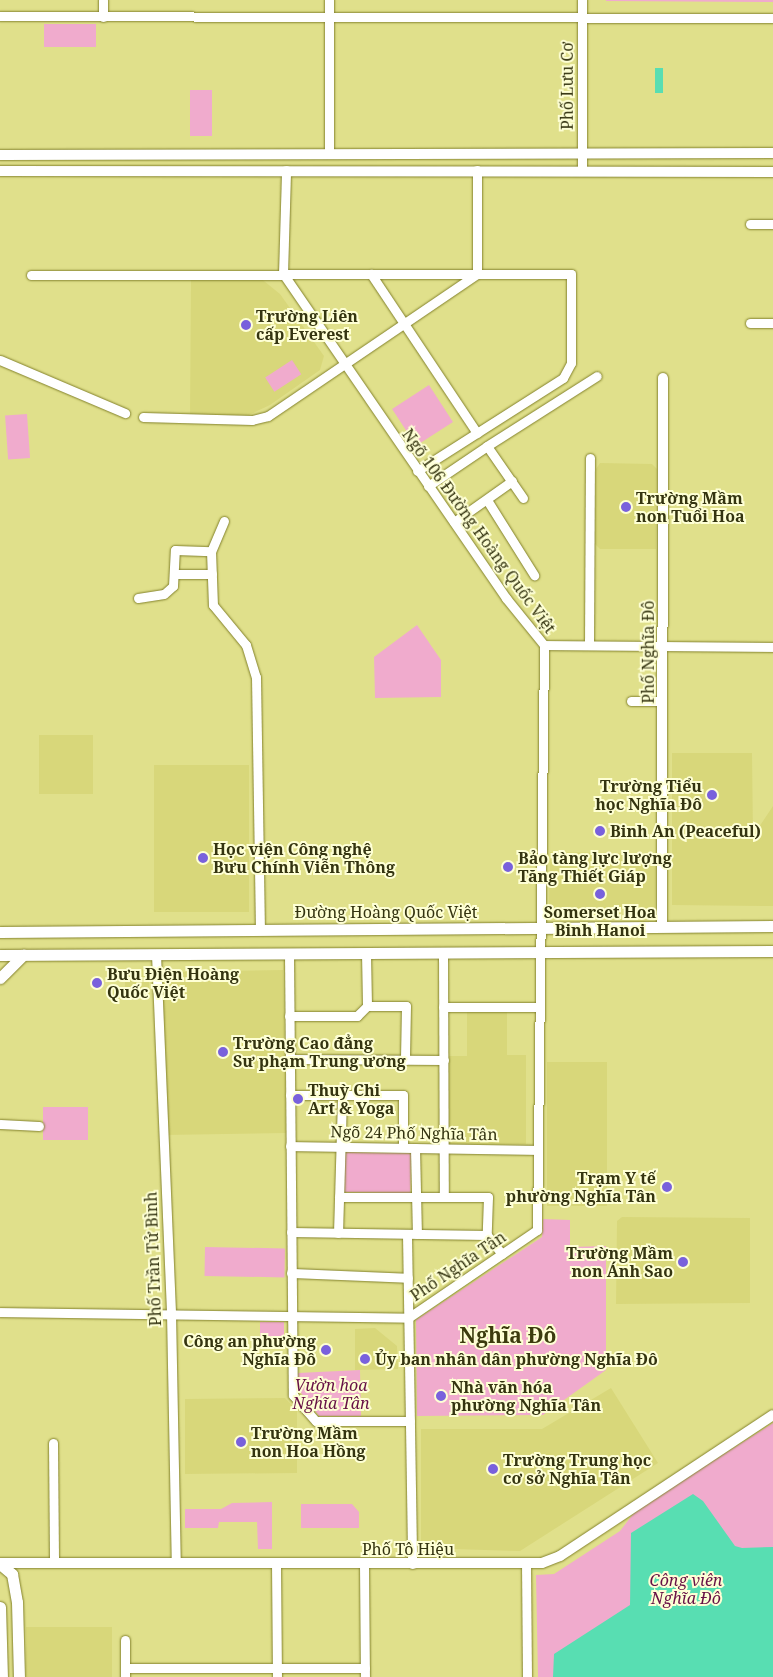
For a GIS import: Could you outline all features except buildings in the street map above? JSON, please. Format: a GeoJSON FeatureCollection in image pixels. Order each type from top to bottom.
{"type":"FeatureCollection","features":[{"type":"Feature","properties":{"kind":"main road","name":"Đường Hoàng Quốc Việt"},"geometry":{"type":"LineString","coordinates":[[0,932],[773,926]]}},
{"type":"Feature","properties":{"kind":"main road"},"geometry":{"type":"LineString","coordinates":[[0,955],[773,951]]}},
{"type":"Feature","properties":{"kind":"main road"},"geometry":{"type":"LineString","coordinates":[[0,978],[23,954]]}},
{"type":"Feature","properties":{"kind":"main road"},"geometry":{"type":"LineString","coordinates":[[0,1563],[12,1574],[18,1614],[19,1677]]}},
{"type":"Feature","properties":{"kind":"main road"},"geometry":{"type":"LineString","coordinates":[[0,1607],[2,1677]]}},
{"type":"Feature","properties":{"kind":"main road"},"geometry":{"type":"LineString","coordinates":[[1,1614],[18,1614]]}},
{"type":"Feature","properties":{"kind":"street"},"geometry":{"type":"LineString","coordinates":[[103,0],[103,17]]}},
{"type":"Feature","properties":{"kind":"street"},"geometry":{"type":"LineString","coordinates":[[329,0],[329,154]]}},
{"type":"Feature","properties":{"kind":"street","name":"Phố Lưu Cơ"},"geometry":{"type":"LineString","coordinates":[[582,0],[582,171]]}},
{"type":"Feature","properties":{"kind":"street"},"geometry":{"type":"LineString","coordinates":[[0,16],[773,18]]}},
{"type":"Feature","properties":{"kind":"street"},"geometry":{"type":"LineString","coordinates":[[0,155],[773,153]]}},
{"type":"Feature","properties":{"kind":"street"},"geometry":{"type":"LineString","coordinates":[[283,274],[286,170]]}},
{"type":"Feature","properties":{"kind":"street"},"geometry":{"type":"LineString","coordinates":[[476,274],[477,170]]}},
{"type":"Feature","properties":{"kind":"street"},"geometry":{"type":"LineString","coordinates":[[0,171],[477,170],[773,172]]}},
{"type":"Feature","properties":{"kind":"street"},"geometry":{"type":"LineString","coordinates":[[750,224],[773,224]]}},
{"type":"Feature","properties":{"kind":"street","name":"Ngõ 106 Đường Hoàng Quốc Việt"},"geometry":{"type":"LineString","coordinates":[[283,274],[342,363],[428,486],[544,645],[541,928]]}},
{"type":"Feature","properties":{"kind":"street"},"geometry":{"type":"LineString","coordinates":[[371,274],[477,433]]}},
{"type":"Feature","properties":{"kind":"street"},"geometry":{"type":"LineString","coordinates":[[143,417],[252,420],[268,416],[342,363],[476,274]]}},
{"type":"Feature","properties":{"kind":"street"},"geometry":{"type":"LineString","coordinates":[[31,275],[571,274],[573,341],[571,363],[563,378],[418,471]]}},
{"type":"Feature","properties":{"kind":"street"},"geometry":{"type":"LineString","coordinates":[[750,323],[773,322]]}},
{"type":"Feature","properties":{"kind":"street"},"geometry":{"type":"LineString","coordinates":[[0,360],[125,413]]}},
{"type":"Feature","properties":{"kind":"street"},"geometry":{"type":"LineString","coordinates":[[428,486],[486,446],[597,376]]}},
{"type":"Feature","properties":{"kind":"street","name":"Phố Nghĩa Đô"},"geometry":{"type":"LineString","coordinates":[[662,926],[663,378]]}},
{"type":"Feature","properties":{"kind":"street"},"geometry":{"type":"LineString","coordinates":[[486,446],[523,498]]}},
{"type":"Feature","properties":{"kind":"street"},"geometry":{"type":"LineString","coordinates":[[589,645],[590,458]]}},
{"type":"Feature","properties":{"kind":"street"},"geometry":{"type":"LineString","coordinates":[[454,522],[512,481]]}},
{"type":"Feature","properties":{"kind":"street"},"geometry":{"type":"LineString","coordinates":[[487,500],[534,575]]}},
{"type":"Feature","properties":{"kind":"street"},"geometry":{"type":"LineString","coordinates":[[224,521],[211,551],[213,605],[241,638],[256,677],[260,930]]}},
{"type":"Feature","properties":{"kind":"street"},"geometry":{"type":"LineString","coordinates":[[138,598],[164,594],[172,586],[175,550],[211,551]]}},
{"type":"Feature","properties":{"kind":"street"},"geometry":{"type":"LineString","coordinates":[[174,574],[212,574]]}},
{"type":"Feature","properties":{"kind":"street"},"geometry":{"type":"LineString","coordinates":[[544,645],[773,648]]}},
{"type":"Feature","properties":{"kind":"street"},"geometry":{"type":"LineString","coordinates":[[631,701],[662,701]]}},
{"type":"Feature","properties":{"kind":"street","name":"Phố Nghĩa Tân"},"geometry":{"type":"LineString","coordinates":[[0,1312],[408,1318],[537,1230],[541,928]]}},
{"type":"Feature","properties":{"kind":"street"},"geometry":{"type":"LineString","coordinates":[[443,952],[444,1197]]}},
{"type":"Feature","properties":{"kind":"street"},"geometry":{"type":"LineString","coordinates":[[366,953],[368,1006]]}},
{"type":"Feature","properties":{"kind":"street","name":"Phố Trần Tử Bình"},"geometry":{"type":"LineString","coordinates":[[156,954],[171,1314],[176,1563]]}},
{"type":"Feature","properties":{"kind":"street"},"geometry":{"type":"LineString","coordinates":[[289,954],[290,1232],[293,1395],[316,1422],[410,1421]]}},
{"type":"Feature","properties":{"kind":"street"},"geometry":{"type":"LineString","coordinates":[[289,1016],[357,1016],[368,1006],[406,1006],[406,1060]]}},
{"type":"Feature","properties":{"kind":"street"},"geometry":{"type":"LineString","coordinates":[[443,1007],[539,1007]]}},
{"type":"Feature","properties":{"kind":"street"},"geometry":{"type":"LineString","coordinates":[[289,1058],[444,1060]]}},
{"type":"Feature","properties":{"kind":"street"},"geometry":{"type":"LineString","coordinates":[[290,1095],[403,1095],[403,1148]]}},
{"type":"Feature","properties":{"kind":"street"},"geometry":{"type":"LineString","coordinates":[[338,1233],[342,1095]]}},
{"type":"Feature","properties":{"kind":"street"},"geometry":{"type":"LineString","coordinates":[[0,1124],[39,1126]]}},
{"type":"Feature","properties":{"kind":"street","name":"Ngõ 24 Phố Nghĩa Tân"},"geometry":{"type":"LineString","coordinates":[[290,1146],[537,1150]]}},
{"type":"Feature","properties":{"kind":"street"},"geometry":{"type":"LineString","coordinates":[[415,1148],[417,1234]]}},
{"type":"Feature","properties":{"kind":"street"},"geometry":{"type":"LineString","coordinates":[[340,1197],[488,1197],[488,1235],[502,1254]]}},
{"type":"Feature","properties":{"kind":"street"},"geometry":{"type":"LineString","coordinates":[[290,1232],[488,1235]]}},
{"type":"Feature","properties":{"kind":"street"},"geometry":{"type":"LineString","coordinates":[[407,1234],[412,1564]]}},
{"type":"Feature","properties":{"kind":"street"},"geometry":{"type":"LineString","coordinates":[[291,1273],[408,1278]]}},
{"type":"Feature","properties":{"kind":"street","name":"Phố Tô Hiệu"},"geometry":{"type":"LineString","coordinates":[[0,1563],[276,1563],[364,1565],[542,1563],[560,1556],[773,1415]]}},
{"type":"Feature","properties":{"kind":"street"},"geometry":{"type":"LineString","coordinates":[[53,1442],[54,1562]]}},
{"type":"Feature","properties":{"kind":"street"},"geometry":{"type":"LineString","coordinates":[[276,1563],[277,1672]]}},
{"type":"Feature","properties":{"kind":"street"},"geometry":{"type":"LineString","coordinates":[[526,1563],[527,1677]]}},
{"type":"Feature","properties":{"kind":"street"},"geometry":{"type":"LineString","coordinates":[[125,1640],[124,1672],[365,1672],[364,1565]]}},
{"type":"Feature","properties":{"kind":"shaded area"},"geometry":{"type":"Polygon","coordinates":[[[655,68],[663,68],[663,93],[655,93],[655,68]]]}},
{"type":"Feature","properties":{"kind":"shaded area","name":"Trường Liên cấp Everest"},"geometry":{"type":"Polygon","coordinates":[[[259,277],[280,294],[324,356],[320,370],[270,405],[249,415],[190,415],[191,279],[259,277]]]}},
{"type":"Feature","properties":{"kind":"shaded area","name":"Trường Mầm non Tuổi Hoa"},"geometry":{"type":"Polygon","coordinates":[[[600,463],[652,464],[657,469],[656,549],[600,549],[595,544],[596,469],[600,463]]]}},
{"type":"Feature","properties":{"kind":"shaded area"},"geometry":{"type":"Polygon","coordinates":[[[39,735],[93,735],[93,794],[39,794],[39,735]]]}},
{"type":"Feature","properties":{"kind":"shaded area","name":"Trường Tiểu học Nghĩa Đô"},"geometry":{"type":"Polygon","coordinates":[[[672,753],[752,753],[753,836],[773,806],[773,906],[672,905],[672,753]]]}},
{"type":"Feature","properties":{"kind":"shaded area","name":"Học viện Công nghệ Bưu Chính Viễn Thông"},"geometry":{"type":"Polygon","coordinates":[[[154,765],[249,765],[249,912],[154,912],[154,765]]]}},
{"type":"Feature","properties":{"kind":"shaded area"},"geometry":{"type":"Polygon","coordinates":[[[550,852],[656,854],[655,910],[549,908],[550,852]]]}},
{"type":"Feature","properties":{"kind":"shaded area"},"geometry":{"type":"Polygon","coordinates":[[[125,969],[149,969],[149,997],[125,997],[125,969]]]}},
{"type":"Feature","properties":{"kind":"shaded area","name":"Trường Cao đẳng Sư phạm Trung ương"},"geometry":{"type":"Polygon","coordinates":[[[283,970],[286,1133],[164,1135],[161,972],[283,970]]]}},
{"type":"Feature","properties":{"kind":"shaded area"},"geometry":{"type":"Polygon","coordinates":[[[467,1011],[507,1012],[507,1055],[526,1055],[526,1144],[448,1144],[448,1056],[467,1056],[467,1011]]]}},
{"type":"Feature","properties":{"kind":"shaded area"},"geometry":{"type":"Polygon","coordinates":[[[547,1062],[607,1062],[607,1206],[547,1206],[547,1062]]]}},
{"type":"Feature","properties":{"kind":"shaded area","name":"Trường Mầm non Ánh Sao"},"geometry":{"type":"Polygon","coordinates":[[[622,1217],[750,1218],[750,1303],[616,1304],[617,1221],[622,1217]]]}},
{"type":"Feature","properties":{"kind":"shaded area"},"geometry":{"type":"Polygon","coordinates":[[[375,1328],[397,1346],[398,1369],[355,1370],[355,1329],[375,1328]]]}},
{"type":"Feature","properties":{"kind":"shaded area","name":"Trường Trung học cơ sở Nghĩa Tân"},"geometry":{"type":"Polygon","coordinates":[[[611,1388],[658,1463],[520,1551],[421,1548],[421,1429],[542,1429],[611,1388]]]}},
{"type":"Feature","properties":{"kind":"shaded area","name":"Trường Mầm non Hoa Hồng"},"geometry":{"type":"Polygon","coordinates":[[[285,1398],[297,1411],[297,1473],[185,1474],[185,1399],[285,1398]]]}},
{"type":"Feature","properties":{"kind":"shaded area","name":"Công viên Nghĩa Đô"},"geometry":{"type":"Polygon","coordinates":[[[693,1494],[703,1501],[735,1546],[742,1548],[773,1547],[773,1677],[553,1677],[554,1654],[630,1605],[631,1533],[693,1494]]]}},
{"type":"Feature","properties":{"kind":"shaded area"},"geometry":{"type":"Polygon","coordinates":[[[26,1627],[112,1627],[112,1677],[26,1677],[26,1627]]]}},
{"type":"Feature","properties":{"kind":"green space"},"geometry":{"type":"Polygon","coordinates":[[[773,0],[773,2],[606,1],[773,0]]]}},
{"type":"Feature","properties":{"kind":"green space"},"geometry":{"type":"Polygon","coordinates":[[[44,24],[96,24],[96,47],[44,47],[44,24]]]}},
{"type":"Feature","properties":{"kind":"green space"},"geometry":{"type":"Polygon","coordinates":[[[190,90],[212,90],[212,136],[190,136],[190,90]]]}},
{"type":"Feature","properties":{"kind":"green space"},"geometry":{"type":"Polygon","coordinates":[[[292,360],[301,374],[274,392],[265,377],[292,360]]]}},
{"type":"Feature","properties":{"kind":"green space"},"geometry":{"type":"Polygon","coordinates":[[[429,385],[453,422],[416,446],[392,409],[429,385]]]}},
{"type":"Feature","properties":{"kind":"green space"},"geometry":{"type":"Polygon","coordinates":[[[27,414],[30,458],[8,459],[5,416],[27,414]]]}},
{"type":"Feature","properties":{"kind":"green space"},"geometry":{"type":"Polygon","coordinates":[[[417,625],[441,660],[441,697],[375,698],[374,657],[417,625]]]}},
{"type":"Feature","properties":{"kind":"green space"},"geometry":{"type":"Polygon","coordinates":[[[43,1107],[88,1107],[88,1140],[43,1140],[43,1107]]]}},
{"type":"Feature","properties":{"kind":"green space"},"geometry":{"type":"Polygon","coordinates":[[[344,1152],[411,1153],[410,1193],[343,1192],[344,1152]]]}},
{"type":"Feature","properties":{"kind":"green space"},"geometry":{"type":"Polygon","coordinates":[[[543,1219],[570,1220],[570,1247],[606,1246],[606,1370],[543,1415],[417,1416],[416,1320],[542,1237],[543,1219]]]}},
{"type":"Feature","properties":{"kind":"green space"},"geometry":{"type":"Polygon","coordinates":[[[205,1247],[285,1248],[284,1277],[204,1276],[205,1247]]]}},
{"type":"Feature","properties":{"kind":"green space"},"geometry":{"type":"Polygon","coordinates":[[[260,1322],[284,1322],[284,1343],[260,1343],[260,1322]]]}},
{"type":"Feature","properties":{"kind":"green space","name":"Vườn hoa Nghĩa Tân"},"geometry":{"type":"Polygon","coordinates":[[[360,1370],[361,1416],[319,1416],[298,1389],[298,1373],[360,1370]]]}},
{"type":"Feature","properties":{"kind":"green space","name":"Công viên Nghĩa Đô"},"geometry":{"type":"Polygon","coordinates":[[[773,1423],[773,1677],[538,1677],[536,1575],[554,1574],[620,1531],[637,1509],[773,1423]]]}},
{"type":"Feature","properties":{"kind":"green space"},"geometry":{"type":"Polygon","coordinates":[[[272,1502],[272,1549],[258,1549],[257,1522],[219,1522],[218,1528],[185,1528],[185,1509],[221,1509],[232,1503],[272,1502]]]}},
{"type":"Feature","properties":{"kind":"green space"},"geometry":{"type":"Polygon","coordinates":[[[301,1504],[352,1504],[359,1512],[359,1528],[301,1528],[301,1504]]]}},
{"type":"Feature","properties":{"kind":"place","name":"Trường Liên cấp Everest"},"geometry":{"type":"Point","coordinates":[246,325]}},
{"type":"Feature","properties":{"kind":"place","name":"Trường Mầm non Tuổi Hoa"},"geometry":{"type":"Point","coordinates":[626,507]}},
{"type":"Feature","properties":{"kind":"place","name":"Trường Tiểu học Nghĩa Đô"},"geometry":{"type":"Point","coordinates":[712,795]}},
{"type":"Feature","properties":{"kind":"place","name":"Binh An (Peaceful)"},"geometry":{"type":"Point","coordinates":[600,831]}},
{"type":"Feature","properties":{"kind":"place","name":"Học viện Công nghệ Bưu Chính Viễn Thông"},"geometry":{"type":"Point","coordinates":[203,858]}},
{"type":"Feature","properties":{"kind":"place","name":"Bảo tàng lực lượng Tăng Thiết Giáp"},"geometry":{"type":"Point","coordinates":[508,867]}},
{"type":"Feature","properties":{"kind":"place","name":"Somerset Hoa Binh Hanoi"},"geometry":{"type":"Point","coordinates":[600,894]}},
{"type":"Feature","properties":{"kind":"place","name":"Bưu Điện Hoàng Quốc Việt"},"geometry":{"type":"Point","coordinates":[97,983]}},
{"type":"Feature","properties":{"kind":"place","name":"Trường Cao đẳng Sư phạm Trung ương"},"geometry":{"type":"Point","coordinates":[223,1052]}},
{"type":"Feature","properties":{"kind":"place","name":"Thuỳ Chi Art & Yoga"},"geometry":{"type":"Point","coordinates":[298,1099]}},
{"type":"Feature","properties":{"kind":"place","name":"Trạm Y tế phường Nghĩa Tân"},"geometry":{"type":"Point","coordinates":[667,1187]}},
{"type":"Feature","properties":{"kind":"place","name":"Trường Mầm non Ánh Sao"},"geometry":{"type":"Point","coordinates":[683,1262]}},
{"type":"Feature","properties":{"kind":"place","name":"Công an phường Nghĩa Đô"},"geometry":{"type":"Point","coordinates":[326,1350]}},
{"type":"Feature","properties":{"kind":"place","name":"Ủy ban nhân dân phường Nghĩa Đô"},"geometry":{"type":"Point","coordinates":[365,1359]}},
{"type":"Feature","properties":{"kind":"place","name":"Nhà văn hóa phường Nghĩa Tân"},"geometry":{"type":"Point","coordinates":[441,1396]}},
{"type":"Feature","properties":{"kind":"place","name":"Trường Mầm non Hoa Hồng"},"geometry":{"type":"Point","coordinates":[241,1442]}},
{"type":"Feature","properties":{"kind":"place","name":"Trường Trung học cơ sở Nghĩa Tân"},"geometry":{"type":"Point","coordinates":[493,1469]}},
{"type":"Feature","properties":{"kind":"district","name":"Nghĩa Đô"},"geometry":{"type":"Point","coordinates":[508,1335]}}]}
